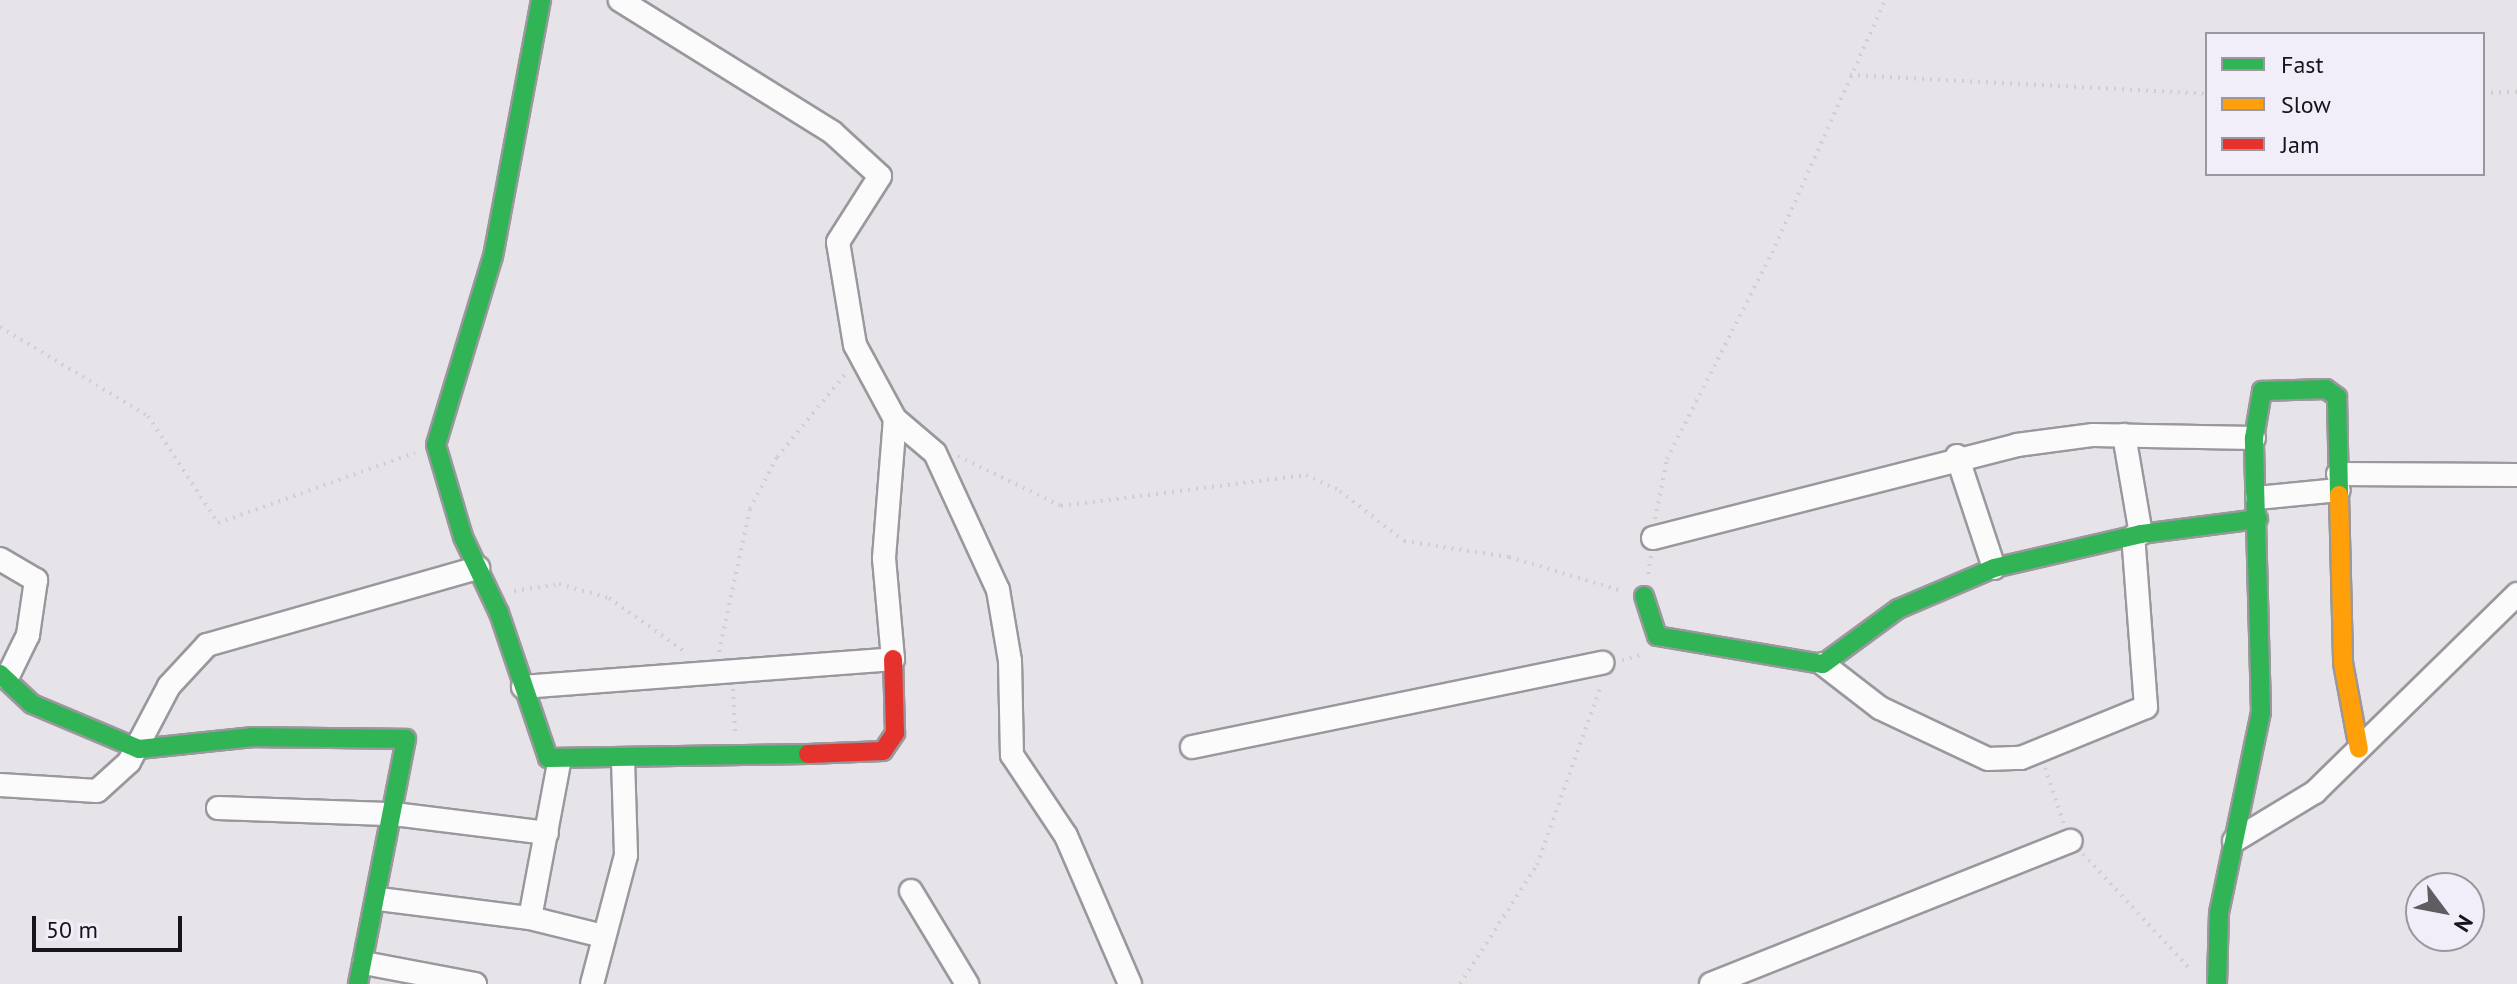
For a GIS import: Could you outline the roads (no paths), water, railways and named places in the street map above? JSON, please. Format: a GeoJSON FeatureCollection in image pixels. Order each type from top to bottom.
{"type":"FeatureCollection","features":[{"type":"Feature","properties":{"kind":"street"},"geometry":{"type":"LineString","coordinates":[[541,0],[493,256],[436,445],[478,568],[493,599],[540,741],[559,763]]}},
{"type":"Feature","properties":{"kind":"street"},"geometry":{"type":"LineString","coordinates":[[620,0],[872,163],[879,184],[838,242],[848,317],[862,355],[895,419],[935,453],[1007,626],[1012,755],[1066,836],[1130,984]]}},
{"type":"Feature","properties":{"kind":"street"},"geometry":{"type":"LineString","coordinates":[[2217,984],[2219,913],[2261,712],[2254,438],[2262,391],[2333,392],[2345,688],[2359,749]]}},
{"type":"Feature","properties":{"kind":"street"},"geometry":{"type":"LineString","coordinates":[[559,763],[736,759],[890,748],[893,659],[884,558],[895,419]]}},
{"type":"Feature","properties":{"kind":"street"},"geometry":{"type":"LineString","coordinates":[[1653,538],[1957,456],[2124,435],[2254,438]]}},
{"type":"Feature","properties":{"kind":"street"},"geometry":{"type":"LineString","coordinates":[[1644,596],[1657,636],[1823,664],[1880,708],[1953,747],[2009,760],[2040,750],[2150,704],[2137,535],[2124,435]]}},
{"type":"Feature","properties":{"kind":"street"},"geometry":{"type":"LineString","coordinates":[[1957,456],[1994,568]]}},
{"type":"Feature","properties":{"kind":"street"},"geometry":{"type":"LineString","coordinates":[[1823,664],[1898,609],[1994,568],[2257,508],[2339,482],[2517,475]]}},
{"type":"Feature","properties":{"kind":"street"},"geometry":{"type":"LineString","coordinates":[[0,559],[36,580],[34,612],[4,676],[32,704],[139,749],[253,737],[402,737],[394,814],[379,899],[361,974],[475,984]]}},
{"type":"Feature","properties":{"kind":"street"},"geometry":{"type":"LineString","coordinates":[[0,785],[97,791],[139,749],[169,686],[207,645],[478,568]]}},
{"type":"Feature","properties":{"kind":"street"},"geometry":{"type":"LineString","coordinates":[[2234,841],[2286,815],[2359,749],[2517,594]]}},
{"type":"Feature","properties":{"kind":"street"},"geometry":{"type":"LineString","coordinates":[[523,687],[718,662],[893,659]]}},
{"type":"Feature","properties":{"kind":"street"},"geometry":{"type":"LineString","coordinates":[[1192,747],[1603,663]]}},
{"type":"Feature","properties":{"kind":"street"},"geometry":{"type":"LineString","coordinates":[[592,984],[626,855],[623,762]]}},
{"type":"Feature","properties":{"kind":"street"},"geometry":{"type":"LineString","coordinates":[[530,918],[559,763]]}},
{"type":"Feature","properties":{"kind":"street"},"geometry":{"type":"LineString","coordinates":[[218,808],[394,814],[547,833]]}},
{"type":"Feature","properties":{"kind":"street"},"geometry":{"type":"LineString","coordinates":[[1711,984],[2071,841]]}},
{"type":"Feature","properties":{"kind":"street"},"geometry":{"type":"LineString","coordinates":[[911,891],[967,984]]}},
{"type":"Feature","properties":{"kind":"street"},"geometry":{"type":"LineString","coordinates":[[379,899],[530,918],[603,936]]}}]}
